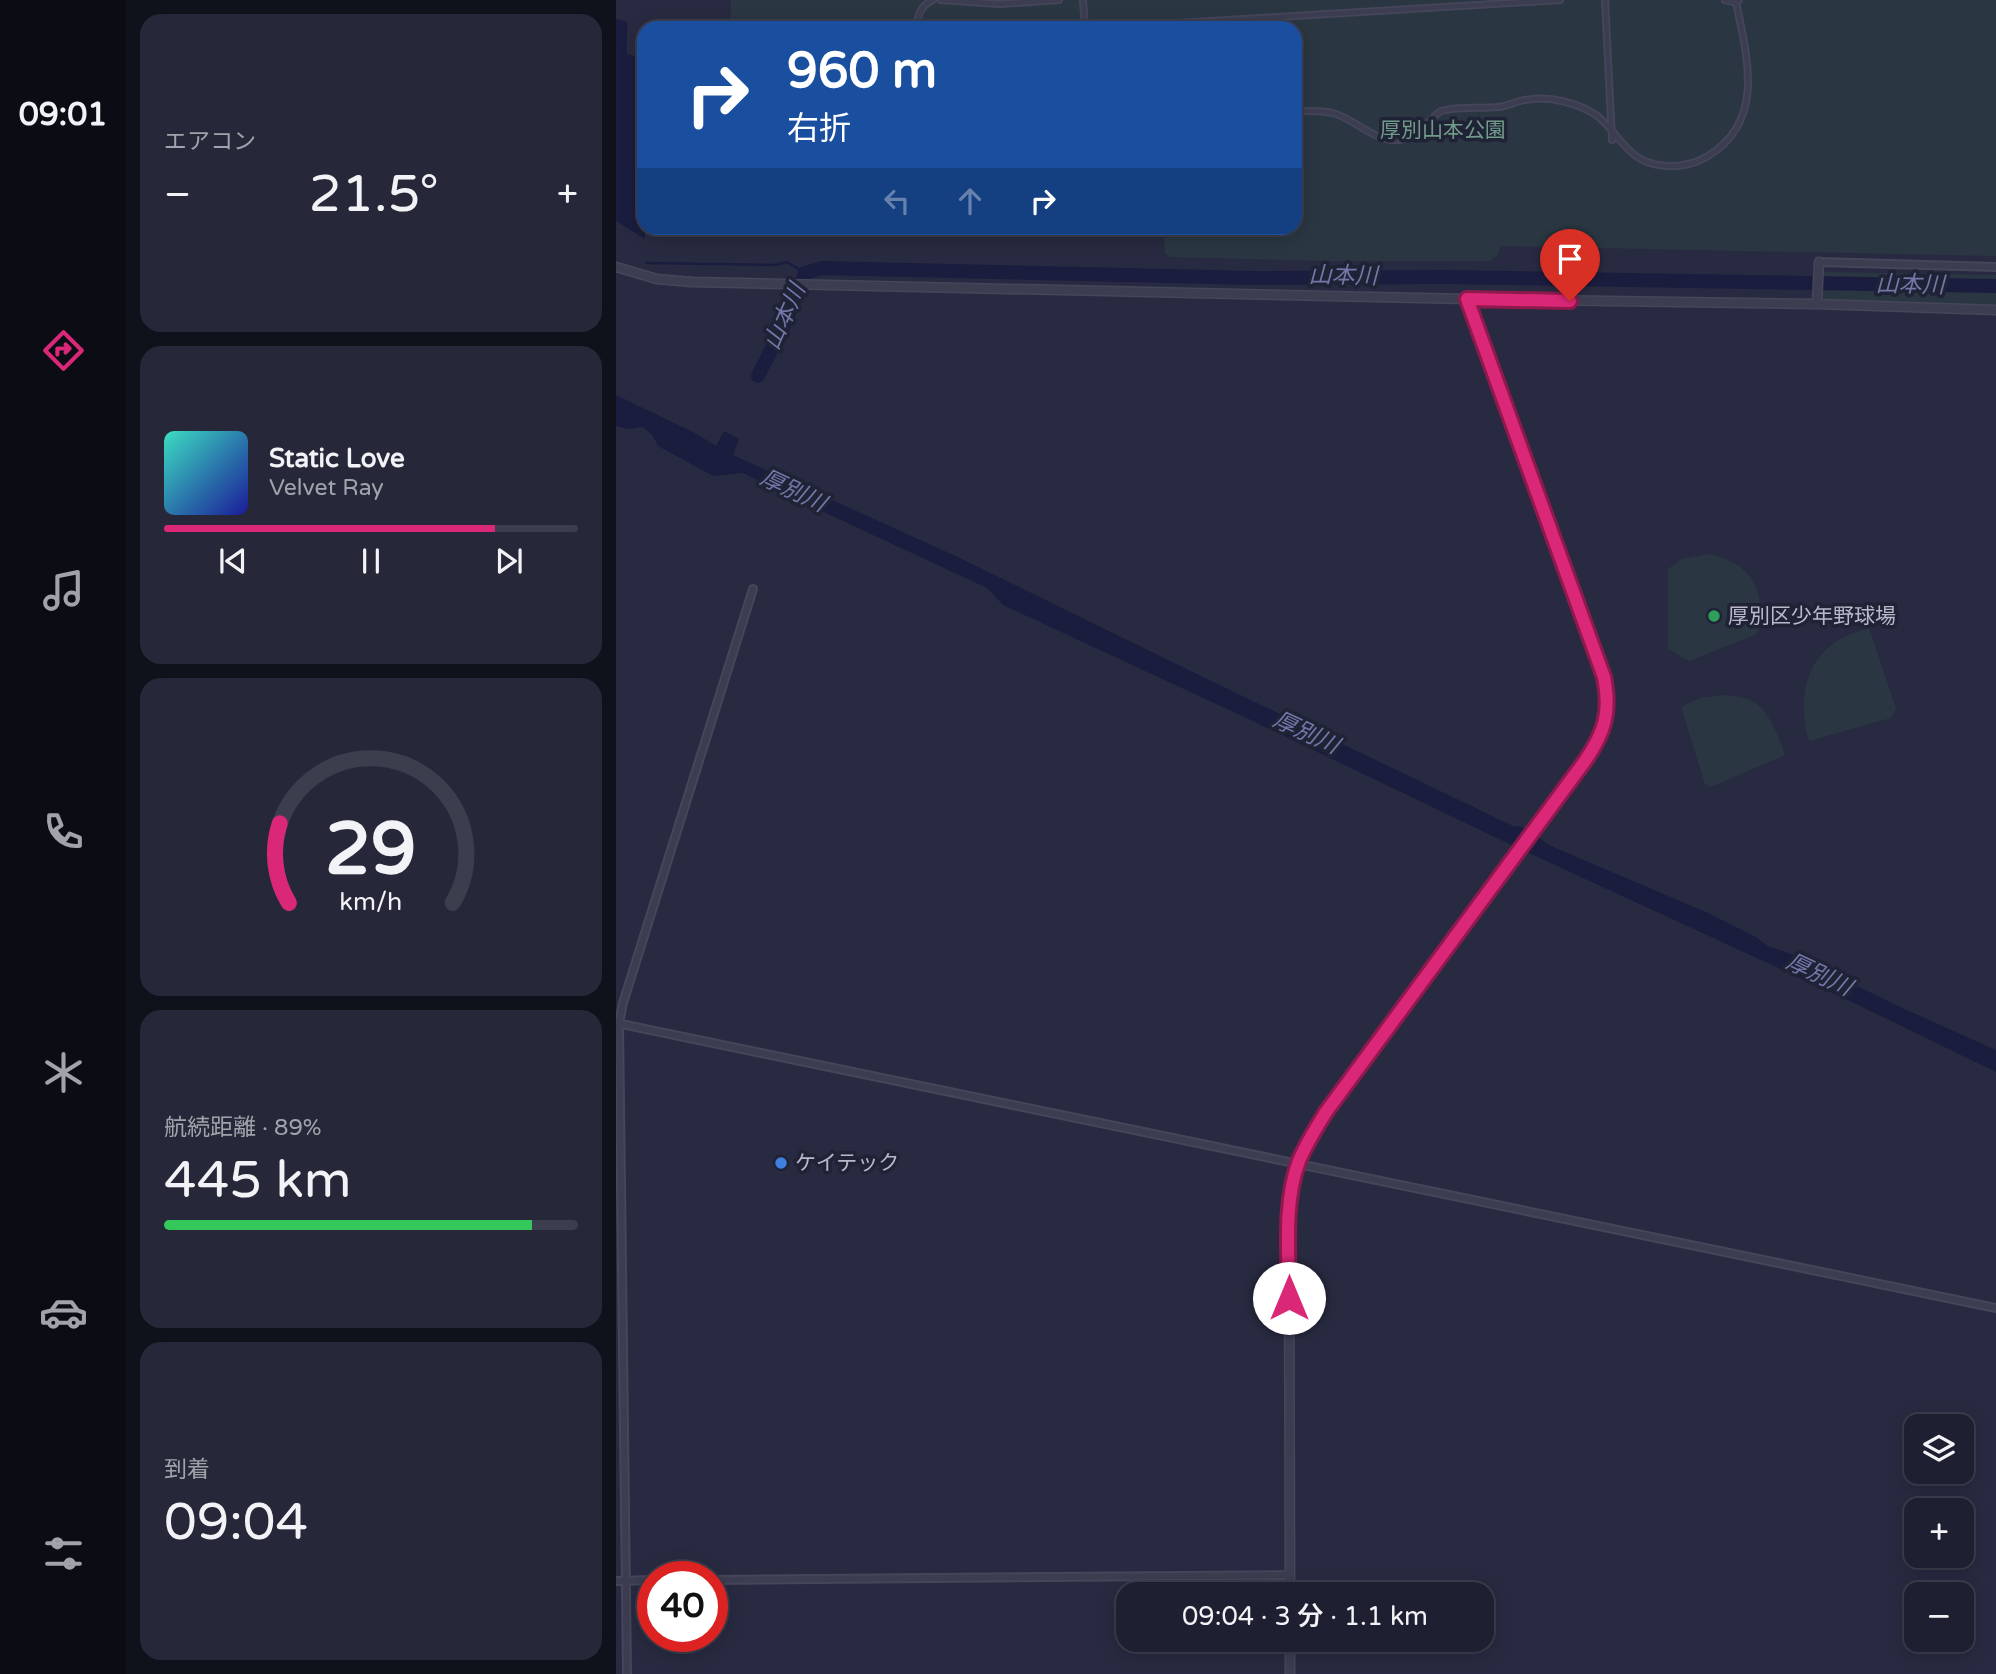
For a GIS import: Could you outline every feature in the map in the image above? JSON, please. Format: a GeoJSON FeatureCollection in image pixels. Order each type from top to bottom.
{"type":"FeatureCollection","features":[{"type":"Feature","properties":{"kind":"street"},"geometry":{"type":"LineString","coordinates":[[918,21],[922,8],[933,0]]}},
{"type":"Feature","properties":{"kind":"street"},"geometry":{"type":"LineString","coordinates":[[941,0],[984,4],[1059,0]]}},
{"type":"Feature","properties":{"kind":"street"},"geometry":{"type":"LineString","coordinates":[[1083,0],[1084,21]]}},
{"type":"Feature","properties":{"kind":"street"},"geometry":{"type":"LineString","coordinates":[[1212,21],[1560,0]]}},
{"type":"Feature","properties":{"kind":"street"},"geometry":{"type":"LineString","coordinates":[[1605,0],[1612,140]]}},
{"type":"Feature","properties":{"kind":"street"},"geometry":{"type":"LineString","coordinates":[[1302,112],[1334,114],[1377,136],[1399,141],[1420,132],[1434,115],[1442,111],[1554,99],[1582,107],[1597,116],[1645,161],[1668,166],[1687,165],[1704,159],[1723,147],[1742,118],[1748,101],[1745,46],[1737,1],[1725,0]]}},
{"type":"Feature","properties":{"kind":"street"},"geometry":{"type":"LineString","coordinates":[[1817,304],[1818,265],[1996,267]]}},
{"type":"Feature","properties":{"kind":"street"},"geometry":{"type":"LineString","coordinates":[[616,267],[657,279],[813,284],[1996,310]]}},
{"type":"Feature","properties":{"kind":"street"},"geometry":{"type":"LineString","coordinates":[[1290,1582],[1289,1215],[1298,1164],[1326,1112],[1596,745],[1607,715],[1608,696],[1600,665],[1467,299]]}},
{"type":"Feature","properties":{"kind":"street"},"geometry":{"type":"LineString","coordinates":[[628,1674],[618,1023],[753,589]]}},
{"type":"Feature","properties":{"kind":"street"},"geometry":{"type":"LineString","coordinates":[[618,1023],[1996,1308]]}},
{"type":"Feature","properties":{"kind":"street"},"geometry":{"type":"LineString","coordinates":[[728,1580],[1290,1575]]}},
{"type":"Feature","properties":{"kind":"street"},"geometry":{"type":"LineString","coordinates":[[616,1581],[637,1581]]}},
{"type":"Feature","properties":{"kind":"street"},"geometry":{"type":"LineString","coordinates":[[1290,1652],[1290,1674]]}},
{"type":"Feature","properties":{"kind":"green space","name":"厚別山本公園"},"geometry":{"type":"Polygon","coordinates":[[[731,0],[1996,0],[1996,256],[1501,246],[1497,256],[1490,261],[1170,257],[1165,254],[1164,235],[1302,235],[1302,21],[730,21],[731,0]]]}},
{"type":"Feature","properties":{"kind":"green space"},"geometry":{"type":"Polygon","coordinates":[[[1823,272],[1996,275],[1996,307],[1822,304],[1823,272]]]}},
{"type":"Feature","properties":{"kind":"green space","name":"厚別区少年野球場"},"geometry":{"type":"Polygon","coordinates":[[[1708,554],[1723,558],[1746,572],[1758,592],[1760,619],[1757,634],[1689,661],[1668,649],[1668,569],[1682,559],[1708,554]]]}},
{"type":"Feature","properties":{"kind":"green space"},"geometry":{"type":"Polygon","coordinates":[[[1869,628],[1896,709],[1891,718],[1809,741],[1804,696],[1812,669],[1830,646],[1869,628]]]}},
{"type":"Feature","properties":{"kind":"green space"},"geometry":{"type":"Polygon","coordinates":[[[1723,695],[1745,698],[1760,707],[1771,722],[1785,755],[1711,787],[1705,784],[1681,707],[1700,698],[1723,695]]]}},
{"type":"Feature","properties":{"kind":"water"},"geometry":{"type":"Polygon","coordinates":[[[616,19],[627,21],[627,54],[637,56],[637,234],[616,221],[616,19]]]}},
{"type":"Feature","properties":{"kind":"water","name":"厚別川"},"geometry":{"type":"Polygon","coordinates":[[[616,395],[716,446],[724,431],[739,439],[733,455],[960,558],[1513,826],[1531,830],[1551,846],[1708,913],[1756,937],[1768,946],[1794,955],[1996,1050],[1996,1072],[1003,605],[987,588],[743,473],[713,476],[658,446],[653,436],[643,427],[628,429],[616,426],[616,395]]]}},
{"type":"Feature","properties":{"kind":"waterway"},"geometry":{"type":"LineString","coordinates":[[646,263],[775,265],[787,262],[805,273]]}},
{"type":"Feature","properties":{"kind":"waterway","name":"山本川"},"geometry":{"type":"LineString","coordinates":[[758,376],[784,325],[805,273],[822,268],[1255,278],[1446,277],[1996,286]]}},
{"type":"Feature","properties":{"kind":"place","name":"厚別区少年野球場"},"geometry":{"type":"Point","coordinates":[1714,616]}},
{"type":"Feature","properties":{"kind":"place","name":"ケイテック"},"geometry":{"type":"Point","coordinates":[781,1163]}},
{"type":"Feature","properties":{"kind":"route"},"geometry":{"type":"LineString","coordinates":[[1289,1298],[1289,1215],[1292,1188],[1308,1141],[1326,1112],[1585,761],[1604,726],[1608,696],[1604,677],[1467,299],[1570,301]]}}]}
